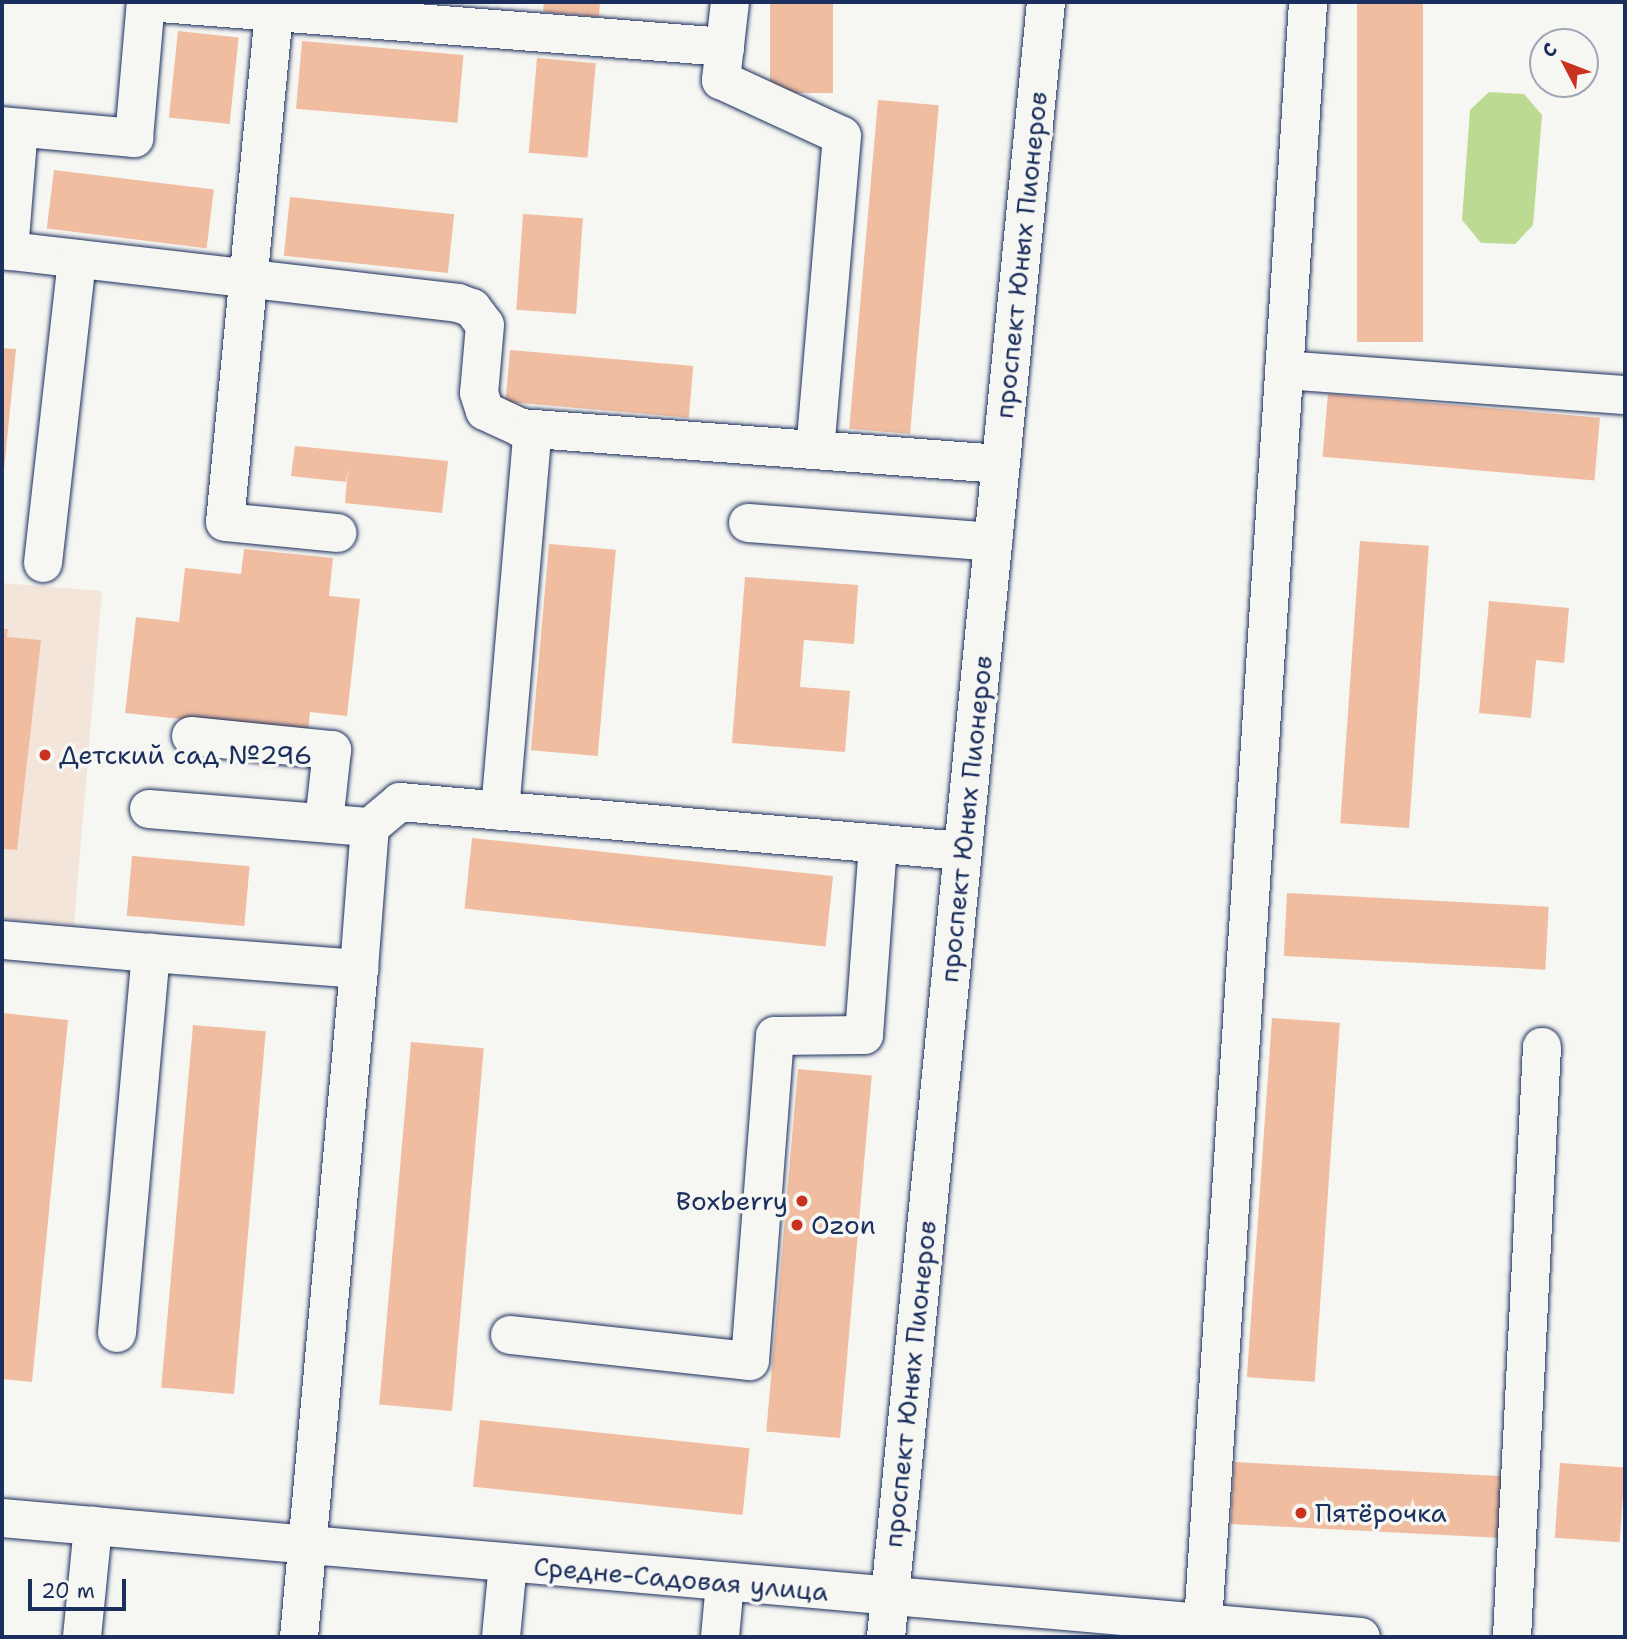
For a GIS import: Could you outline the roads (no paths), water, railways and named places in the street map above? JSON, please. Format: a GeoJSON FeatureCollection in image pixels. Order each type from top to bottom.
{"type":"FeatureCollection","features":[{"type":"Feature","properties":{"kind":"street"},"geometry":{"type":"LineString","coordinates":[[725,47],[275,7],[146,2],[134,138],[10,127],[5,251],[472,308],[485,325],[479,393],[485,411],[502,423],[533,429],[1001,464]]}},
{"type":"Feature","properties":{"kind":"street"},"geometry":{"type":"LineString","coordinates":[[730,2],[721,80],[842,136],[815,450]]}},
{"type":"Feature","properties":{"kind":"street","name":"проспект Юных Пионеров"},"geometry":{"type":"LineString","coordinates":[[886,1637],[1046,2]]}},
{"type":"Feature","properties":{"kind":"street"},"geometry":{"type":"LineString","coordinates":[[1223,1629],[1284,370],[1308,2]]}},
{"type":"Feature","properties":{"kind":"street"},"geometry":{"type":"LineString","coordinates":[[275,7],[225,523],[337,533]]}},
{"type":"Feature","properties":{"kind":"street"},"geometry":{"type":"LineString","coordinates":[[43,563],[77,259]]}},
{"type":"Feature","properties":{"kind":"street"},"geometry":{"type":"LineString","coordinates":[[1284,370],[1625,395]]}},
{"type":"Feature","properties":{"kind":"street"},"geometry":{"type":"LineString","coordinates":[[500,811],[533,429]]}},
{"type":"Feature","properties":{"kind":"street"},"geometry":{"type":"LineString","coordinates":[[748,523],[993,541]]}},
{"type":"Feature","properties":{"kind":"street"},"geometry":{"type":"LineString","coordinates":[[191,736],[332,750],[324,823]]}},
{"type":"Feature","properties":{"kind":"street"},"geometry":{"type":"LineString","coordinates":[[149,809],[370,827],[400,802],[962,851]]}},
{"type":"Feature","properties":{"kind":"street"},"geometry":{"type":"LineString","coordinates":[[299,1637],[370,827]]}},
{"type":"Feature","properties":{"kind":"street"},"geometry":{"type":"LineString","coordinates":[[510,1335],[750,1361],[775,1036],[864,1035],[878,844]]}},
{"type":"Feature","properties":{"kind":"street"},"geometry":{"type":"LineString","coordinates":[[2,940],[359,969]]}},
{"type":"Feature","properties":{"kind":"street"},"geometry":{"type":"LineString","coordinates":[[117,1332],[151,953]]}},
{"type":"Feature","properties":{"kind":"street"},"geometry":{"type":"LineString","coordinates":[[1512,1637],[1542,1046]]}},
{"type":"Feature","properties":{"kind":"street","name":"Средне-Садовая улица"},"geometry":{"type":"LineString","coordinates":[[2,1518],[1223,1629],[1361,1637]]}},
{"type":"Feature","properties":{"kind":"street"},"geometry":{"type":"LineString","coordinates":[[82,1637],[93,1526]]}},
{"type":"Feature","properties":{"kind":"street"},"geometry":{"type":"LineString","coordinates":[[501,1637],[508,1563]]}},
{"type":"Feature","properties":{"kind":"street"},"geometry":{"type":"LineString","coordinates":[[720,1637],[725,1583]]}},
{"type":"Feature","properties":{"kind":"place","name":"Детский сад №296"},"geometry":{"type":"Point","coordinates":[45,755]}},
{"type":"Feature","properties":{"kind":"place","name":"Boxberry"},"geometry":{"type":"Point","coordinates":[802,1201]}},
{"type":"Feature","properties":{"kind":"place","name":"Ozon"},"geometry":{"type":"Point","coordinates":[797,1225]}},
{"type":"Feature","properties":{"kind":"place","name":"Пятёрочка"},"geometry":{"type":"Point","coordinates":[1301,1513]}}]}
